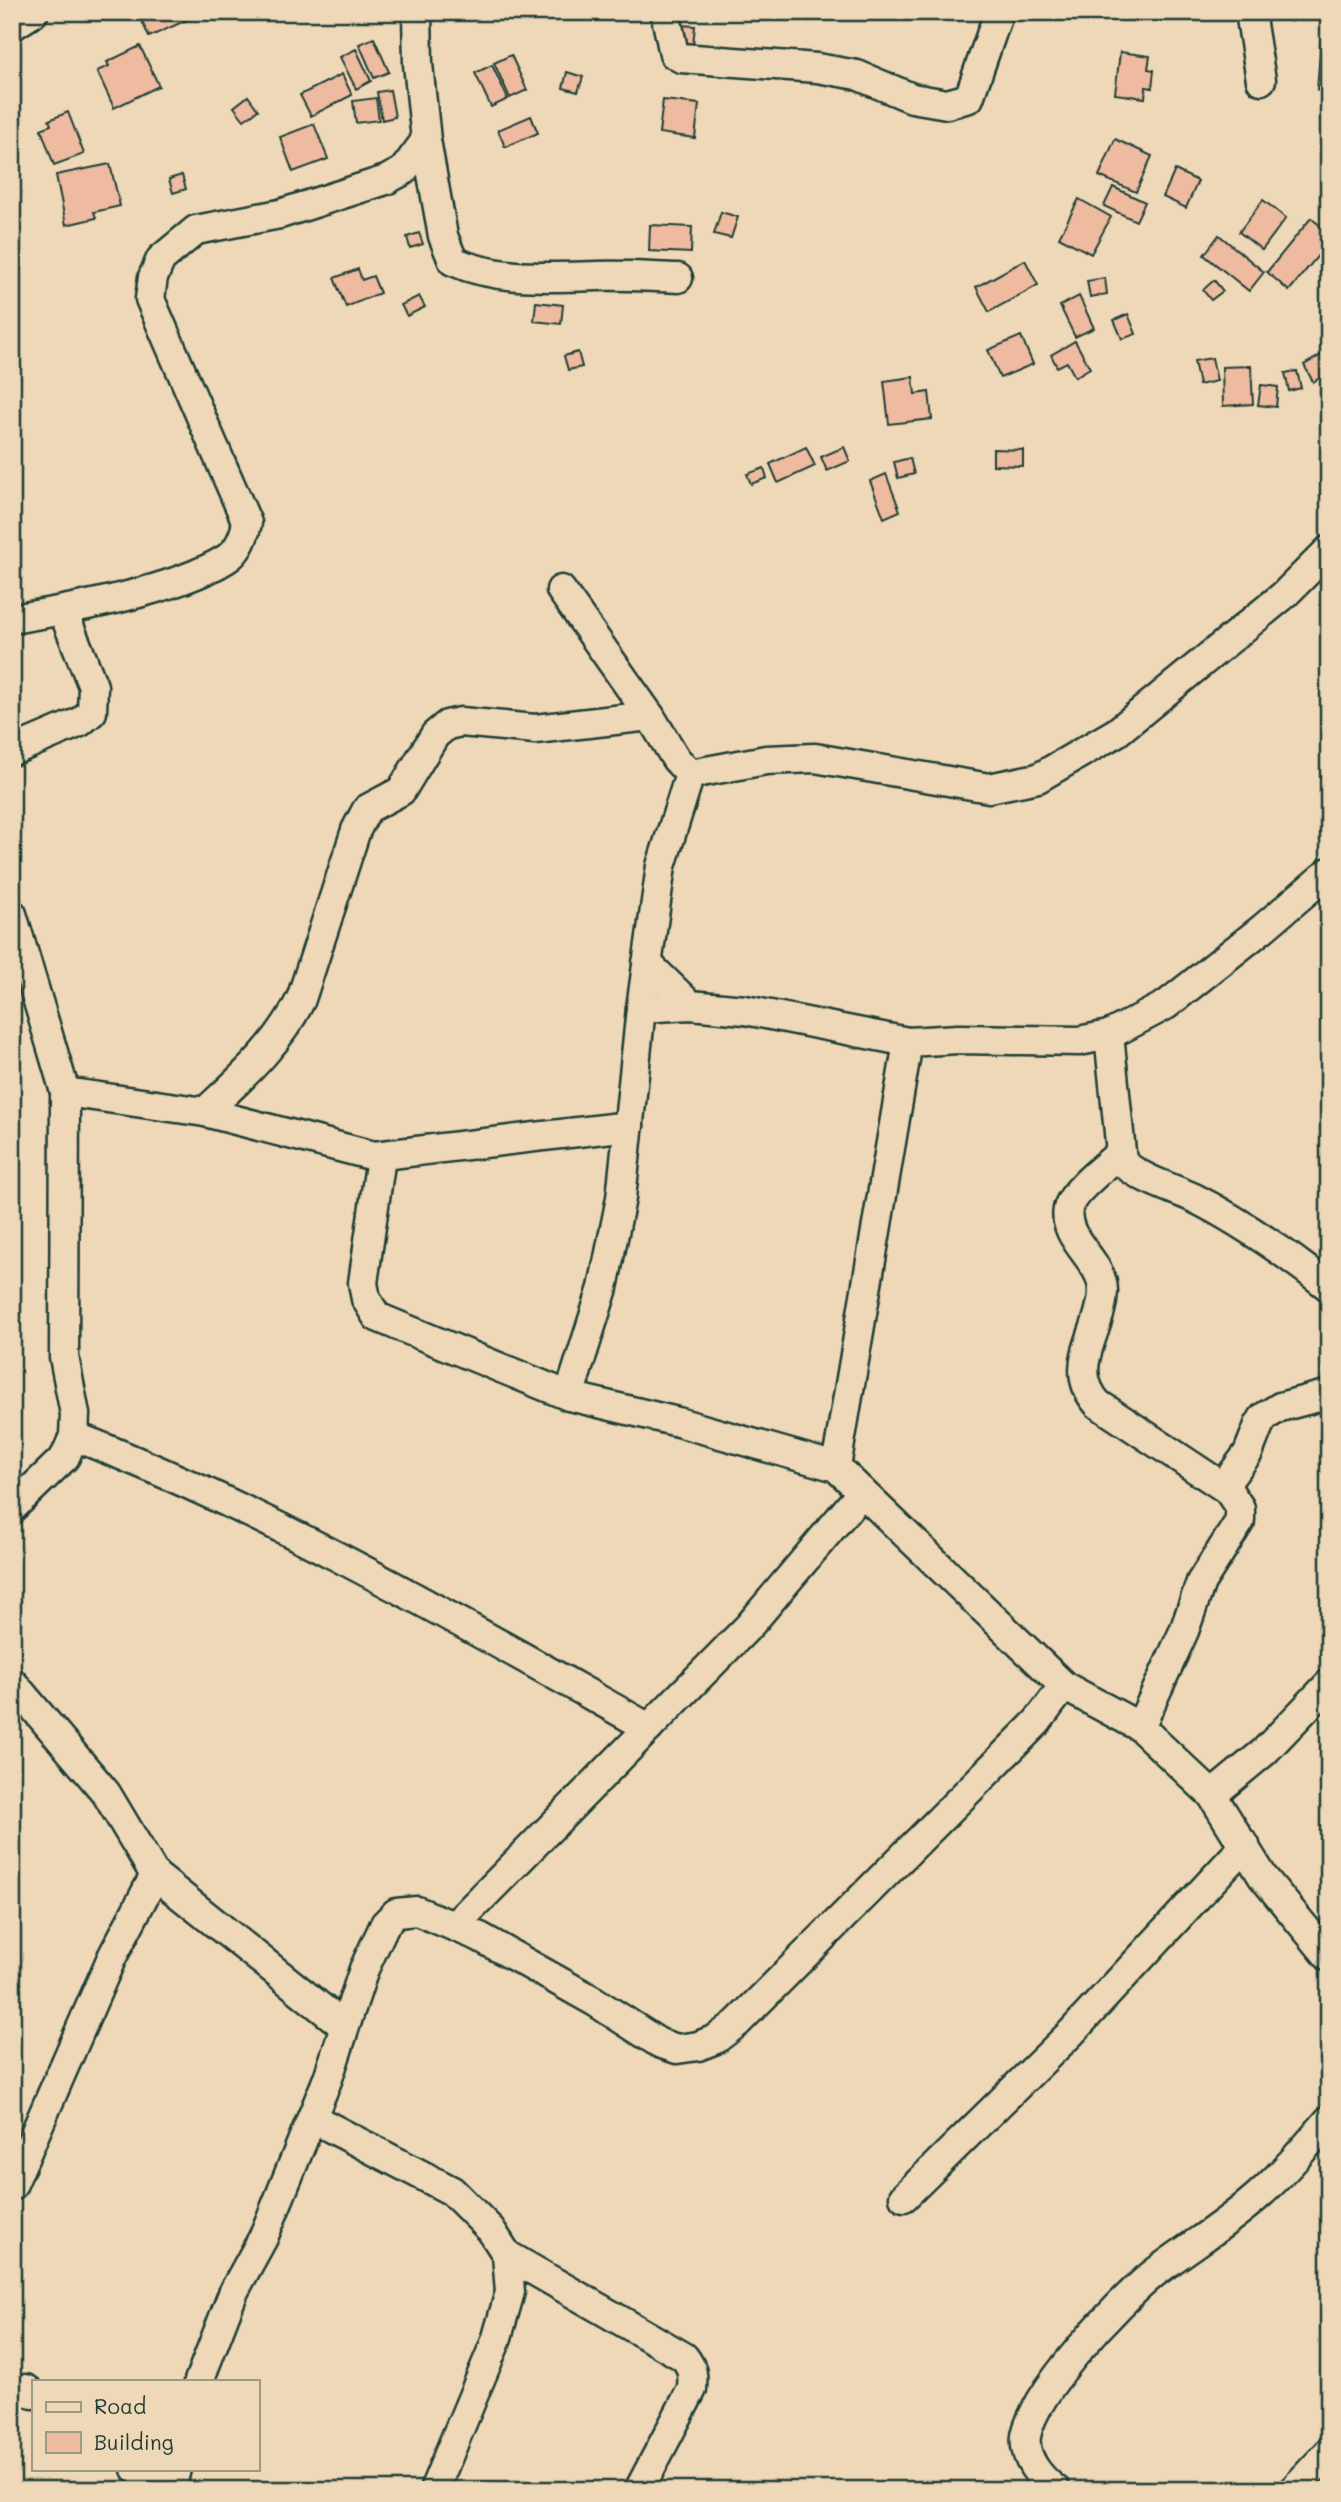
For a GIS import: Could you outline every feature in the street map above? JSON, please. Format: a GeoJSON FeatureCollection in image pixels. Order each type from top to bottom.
{"type":"FeatureCollection","features":[{"type":"Feature","properties":{"kind":"street"},"geometry":{"type":"LineString","coordinates":[[12,26],[34,12]]}},
{"type":"Feature","properties":{"kind":"street"},"geometry":{"type":"LineString","coordinates":[[417,12],[418,64],[426,140],[443,236],[453,261],[470,269],[553,279],[598,276],[678,278]]}},
{"type":"Feature","properties":{"kind":"street"},"geometry":{"type":"LineString","coordinates":[[665,12],[674,54],[681,58],[857,75],[912,98],[947,104],[969,98],[999,12]]}},
{"type":"Feature","properties":{"kind":"street"},"geometry":{"type":"LineString","coordinates":[[1250,12],[1261,80]]}},
{"type":"Feature","properties":{"kind":"street"},"geometry":{"type":"LineString","coordinates":[[12,619],[63,611],[175,582],[228,558],[243,541],[247,523],[150,299],[153,277],[161,259],[196,230],[280,214],[386,180],[403,171],[426,140]]}},
{"type":"Feature","properties":{"kind":"street"},"geometry":{"type":"LineString","coordinates":[[690,774],[754,762],[815,758],[989,788],[1038,778],[1117,732],[1284,595],[1329,550]]}},
{"type":"Feature","properties":{"kind":"street"},"geometry":{"type":"LineString","coordinates":[[561,590],[650,716],[676,759],[690,774]]}},
{"type":"Feature","properties":{"kind":"street"},"geometry":{"type":"LineString","coordinates":[[12,751],[80,722],[92,712],[93,686],[63,611]]}},
{"type":"Feature","properties":{"kind":"street"},"geometry":{"type":"LineString","coordinates":[[205,1112],[261,1060],[288,1026],[300,999],[356,830],[367,809],[401,791],[435,734],[447,724],[461,722],[535,729],[650,716]]}},
{"type":"Feature","properties":{"kind":"street"},"geometry":{"type":"LineString","coordinates":[[569,1396],[603,1288],[621,1198],[641,1008],[661,866],[690,774]]}},
{"type":"Feature","properties":{"kind":"street"},"geometry":{"type":"LineString","coordinates":[[641,1008],[690,1005],[745,1010],[908,1042],[958,1039],[1079,1041],[1109,1035],[1166,1004],[1262,929],[1329,872]]}},
{"type":"Feature","properties":{"kind":"street"},"geometry":{"type":"LineString","coordinates":[[12,914],[27,955],[65,1092],[64,1357],[75,1414],[75,1436],[65,1457],[12,1508]]}},
{"type":"Feature","properties":{"kind":"street"},"geometry":{"type":"LineString","coordinates":[[647,963],[690,1005]]}},
{"type":"Feature","properties":{"kind":"street"},"geometry":{"type":"LineString","coordinates":[[1109,1035],[1119,1154],[1122,1162],[1131,1170],[1196,1199],[1284,1252],[1329,1287]]}},
{"type":"Feature","properties":{"kind":"street"},"geometry":{"type":"LineString","coordinates":[[836,1468],[908,1042]]}},
{"type":"Feature","properties":{"kind":"street"},"geometry":{"type":"LineString","coordinates":[[65,1092],[205,1112],[374,1156],[629,1126]]}},
{"type":"Feature","properties":{"kind":"street"},"geometry":{"type":"LineString","coordinates":[[1119,1154],[1073,1198],[1068,1209],[1068,1224],[1100,1275],[1103,1292],[1083,1371],[1086,1390],[1098,1404],[1227,1490],[1240,1508],[1240,1521],[1201,1582],[1184,1631],[1140,1727]]}},
{"type":"Feature","properties":{"kind":"street"},"geometry":{"type":"LineString","coordinates":[[374,1156],[380,1164],[363,1283],[366,1299],[377,1317],[569,1396],[677,1422],[836,1468],[1064,1686],[1140,1727],[1212,1795],[1263,1877],[1329,1957]]}},
{"type":"Feature","properties":{"kind":"street"},"geometry":{"type":"LineString","coordinates":[[1227,1490],[1228,1480],[1248,1453],[1264,1417],[1280,1407],[1329,1394]]}},
{"type":"Feature","properties":{"kind":"street"},"geometry":{"type":"LineString","coordinates":[[75,1436],[157,1468],[270,1522],[454,1619],[649,1728]]}},
{"type":"Feature","properties":{"kind":"street"},"geometry":{"type":"LineString","coordinates":[[454,1926],[750,1626],[862,1492]]}},
{"type":"Feature","properties":{"kind":"street"},"geometry":{"type":"LineString","coordinates":[[12,1682],[106,1793],[155,1875],[344,2026]]}},
{"type":"Feature","properties":{"kind":"street"},"geometry":{"type":"LineString","coordinates":[[1212,1795],[1264,1752],[1329,1684]]}},
{"type":"Feature","properties":{"kind":"street"},"geometry":{"type":"LineString","coordinates":[[199,2380],[234,2291],[262,2238],[312,2118],[374,1944],[396,1913],[417,1911],[480,1937],[583,1995],[659,2043],[677,2049],[698,2046],[716,2039],[737,2023],[1037,1721],[1064,1686]]}},
{"type":"Feature","properties":{"kind":"street"},"geometry":{"type":"LineString","coordinates":[[904,2197],[1071,2033],[1245,1845]]}},
{"type":"Feature","properties":{"kind":"street"},"geometry":{"type":"LineString","coordinates":[[12,2186],[112,1957],[155,1875]]}},
{"type":"Feature","properties":{"kind":"street"},"geometry":{"type":"LineString","coordinates":[[312,2118],[452,2191],[491,2230],[507,2255],[684,2357],[694,2374],[692,2389],[639,2490]]}},
{"type":"Feature","properties":{"kind":"street"},"geometry":{"type":"LineString","coordinates":[[1056,2490],[1030,2463],[1026,2439],[1034,2412],[1057,2378],[1112,2313],[1152,2276],[1259,2195],[1329,2120]]}},
{"type":"Feature","properties":{"kind":"street"},"geometry":{"type":"LineString","coordinates":[[434,2490],[470,2398],[496,2341],[510,2292],[507,2255]]}},
{"type":"Feature","properties":{"kind":"street"},"geometry":{"type":"LineString","coordinates":[[1293,2490],[1329,2452]]}},
{"type":"Feature","properties":{"kind":"street"},"geometry":{"type":"LineString","coordinates":[[137,2470],[164,2490]]}},
{"type":"Feature","properties":{"kind":"street"},"geometry":{"type":"LineString","coordinates":[[172,2490],[176,2470]]}},
{"type":"Feature","properties":{"kind":"building"},"geometry":{"type":"Polygon","coordinates":[[[138,12],[196,12],[198,15],[149,37],[138,12]]]}},
{"type":"Feature","properties":{"kind":"building"},"geometry":{"type":"Polygon","coordinates":[[[1270,12],[1292,12],[1290,21],[1270,12]]]}},
{"type":"Feature","properties":{"kind":"building"},"geometry":{"type":"Polygon","coordinates":[[[679,25],[695,26],[693,45],[677,43],[679,25]]]}},
{"type":"Feature","properties":{"kind":"building"},"geometry":{"type":"Polygon","coordinates":[[[374,38],[389,72],[374,78],[359,44],[374,38]]]}},
{"type":"Feature","properties":{"kind":"building"},"geometry":{"type":"Polygon","coordinates":[[[1321,39],[1329,39],[1329,91],[1317,90],[1321,39]]]}},
{"type":"Feature","properties":{"kind":"building"},"geometry":{"type":"Polygon","coordinates":[[[140,46],[159,86],[114,108],[97,71],[109,66],[107,62],[140,46]]]}},
{"type":"Feature","properties":{"kind":"building"},"geometry":{"type":"Polygon","coordinates":[[[356,49],[371,81],[356,89],[340,57],[356,49]]]}},
{"type":"Feature","properties":{"kind":"building"},"geometry":{"type":"Polygon","coordinates":[[[1120,52],[1150,56],[1148,69],[1154,70],[1152,88],[1146,87],[1145,98],[1115,94],[1120,52]]]}},
{"type":"Feature","properties":{"kind":"building"},"geometry":{"type":"Polygon","coordinates":[[[511,55],[527,90],[510,98],[494,63],[511,55]]]}},
{"type":"Feature","properties":{"kind":"building"},"geometry":{"type":"Polygon","coordinates":[[[492,65],[508,99],[491,107],[475,73],[492,65]]]}},
{"type":"Feature","properties":{"kind":"building"},"geometry":{"type":"Polygon","coordinates":[[[567,72],[583,77],[578,92],[563,88],[567,72]]]}},
{"type":"Feature","properties":{"kind":"building"},"geometry":{"type":"Polygon","coordinates":[[[342,74],[352,95],[311,116],[300,95],[342,74]]]}},
{"type":"Feature","properties":{"kind":"building"},"geometry":{"type":"Polygon","coordinates":[[[390,90],[395,117],[382,120],[377,92],[390,90]]]}},
{"type":"Feature","properties":{"kind":"building"},"geometry":{"type":"Polygon","coordinates":[[[248,96],[258,110],[244,120],[234,107],[248,96]]]}},
{"type":"Feature","properties":{"kind":"building"},"geometry":{"type":"Polygon","coordinates":[[[376,98],[379,120],[356,123],[353,101],[376,98]]]}},
{"type":"Feature","properties":{"kind":"building"},"geometry":{"type":"Polygon","coordinates":[[[663,100],[699,104],[695,138],[659,133],[663,100]]]}},
{"type":"Feature","properties":{"kind":"building"},"geometry":{"type":"Polygon","coordinates":[[[68,112],[84,154],[54,165],[41,129],[51,125],[49,120],[68,112]]]}},
{"type":"Feature","properties":{"kind":"building"},"geometry":{"type":"Polygon","coordinates":[[[531,116],[538,133],[505,147],[498,130],[531,116]]]}},
{"type":"Feature","properties":{"kind":"building"},"geometry":{"type":"Polygon","coordinates":[[[314,124],[328,159],[293,172],[280,137],[314,124]]]}},
{"type":"Feature","properties":{"kind":"building"},"geometry":{"type":"Polygon","coordinates":[[[1115,139],[1152,156],[1136,192],[1099,176],[1115,139]]]}},
{"type":"Feature","properties":{"kind":"building"},"geometry":{"type":"Polygon","coordinates":[[[110,164],[120,206],[94,212],[96,218],[66,225],[56,175],[110,164]]]}},
{"type":"Feature","properties":{"kind":"building"},"geometry":{"type":"Polygon","coordinates":[[[1175,170],[1198,181],[1186,208],[1163,197],[1175,170]]]}},
{"type":"Feature","properties":{"kind":"building"},"geometry":{"type":"Polygon","coordinates":[[[182,175],[186,189],[173,193],[169,179],[182,175]]]}},
{"type":"Feature","properties":{"kind":"building"},"geometry":{"type":"Polygon","coordinates":[[[1113,187],[1145,202],[1136,221],[1104,206],[1113,187]]]}},
{"type":"Feature","properties":{"kind":"building"},"geometry":{"type":"Polygon","coordinates":[[[1079,199],[1111,217],[1091,254],[1059,237],[1079,199]]]}},
{"type":"Feature","properties":{"kind":"building"},"geometry":{"type":"Polygon","coordinates":[[[1263,200],[1286,218],[1262,250],[1239,232],[1263,200]]]}},
{"type":"Feature","properties":{"kind":"building"},"geometry":{"type":"Polygon","coordinates":[[[721,212],[738,217],[731,238],[714,234],[721,212]]]}},
{"type":"Feature","properties":{"kind":"building"},"geometry":{"type":"Polygon","coordinates":[[[1311,218],[1329,233],[1329,242],[1289,291],[1267,272],[1311,218]]]}},
{"type":"Feature","properties":{"kind":"building"},"geometry":{"type":"Polygon","coordinates":[[[650,225],[692,227],[691,253],[649,251],[650,225]]]}},
{"type":"Feature","properties":{"kind":"building"},"geometry":{"type":"Polygon","coordinates":[[[419,233],[423,244],[410,248],[407,237],[419,233]]]}},
{"type":"Feature","properties":{"kind":"building"},"geometry":{"type":"Polygon","coordinates":[[[1219,235],[1264,272],[1249,291],[1204,255],[1219,235]]]}},
{"type":"Feature","properties":{"kind":"building"},"geometry":{"type":"Polygon","coordinates":[[[1025,260],[1038,285],[989,312],[976,287],[1025,260]]]}},
{"type":"Feature","properties":{"kind":"building"},"geometry":{"type":"Polygon","coordinates":[[[358,269],[362,280],[373,276],[380,293],[346,307],[334,278],[358,269]]]}},
{"type":"Feature","properties":{"kind":"building"},"geometry":{"type":"Polygon","coordinates":[[[1105,278],[1107,294],[1090,297],[1087,281],[1105,278]]]}},
{"type":"Feature","properties":{"kind":"building"},"geometry":{"type":"Polygon","coordinates":[[[1214,280],[1223,291],[1211,300],[1203,290],[1214,280]]]}},
{"type":"Feature","properties":{"kind":"building"},"geometry":{"type":"Polygon","coordinates":[[[419,296],[425,307],[407,316],[401,305],[419,296]]]}},
{"type":"Feature","properties":{"kind":"building"},"geometry":{"type":"Polygon","coordinates":[[[1079,296],[1094,328],[1075,337],[1060,306],[1079,296]]]}},
{"type":"Feature","properties":{"kind":"building"},"geometry":{"type":"Polygon","coordinates":[[[536,302],[563,305],[561,324],[534,321],[536,302]]]}},
{"type":"Feature","properties":{"kind":"building"},"geometry":{"type":"Polygon","coordinates":[[[1128,314],[1136,334],[1122,339],[1114,320],[1128,314]]]}},
{"type":"Feature","properties":{"kind":"building"},"geometry":{"type":"Polygon","coordinates":[[[1021,336],[1033,364],[1000,378],[988,350],[1021,336]]]}},
{"type":"Feature","properties":{"kind":"building"},"geometry":{"type":"Polygon","coordinates":[[[1075,341],[1090,368],[1075,377],[1067,362],[1057,367],[1051,355],[1075,341]]]}},
{"type":"Feature","properties":{"kind":"building"},"geometry":{"type":"Polygon","coordinates":[[[578,352],[582,367],[568,370],[564,356],[578,352]]]}},
{"type":"Feature","properties":{"kind":"building"},"geometry":{"type":"Polygon","coordinates":[[[1325,353],[1329,361],[1329,372],[1313,382],[1304,365],[1325,353]]]}},
{"type":"Feature","properties":{"kind":"building"},"geometry":{"type":"Polygon","coordinates":[[[1212,358],[1217,381],[1199,385],[1194,361],[1212,358]]]}},
{"type":"Feature","properties":{"kind":"building"},"geometry":{"type":"Polygon","coordinates":[[[1251,366],[1253,404],[1223,406],[1222,367],[1251,366]]]}},
{"type":"Feature","properties":{"kind":"building"},"geometry":{"type":"Polygon","coordinates":[[[1297,371],[1301,388],[1289,391],[1285,373],[1297,371]]]}},
{"type":"Feature","properties":{"kind":"building"},"geometry":{"type":"Polygon","coordinates":[[[913,377],[915,394],[929,392],[932,419],[889,424],[884,381],[913,377]]]}},
{"type":"Feature","properties":{"kind":"building"},"geometry":{"type":"Polygon","coordinates":[[[1261,385],[1278,387],[1276,407],[1258,405],[1261,385]]]}},
{"type":"Feature","properties":{"kind":"building"},"geometry":{"type":"Polygon","coordinates":[[[806,447],[815,466],[778,483],[770,464],[806,447]]]}},
{"type":"Feature","properties":{"kind":"building"},"geometry":{"type":"Polygon","coordinates":[[[844,447],[850,461],[827,471],[821,457],[844,447]]]}},
{"type":"Feature","properties":{"kind":"building"},"geometry":{"type":"Polygon","coordinates":[[[993,449],[1023,450],[1023,466],[993,465],[993,449]]]}},
{"type":"Feature","properties":{"kind":"building"},"geometry":{"type":"Polygon","coordinates":[[[910,458],[914,474],[898,478],[894,462],[910,458]]]}},
{"type":"Feature","properties":{"kind":"building"},"geometry":{"type":"Polygon","coordinates":[[[764,468],[767,478],[751,484],[747,474],[764,468]]]}},
{"type":"Feature","properties":{"kind":"building"},"geometry":{"type":"Polygon","coordinates":[[[886,474],[900,511],[884,518],[870,481],[886,474]]]}}]}
